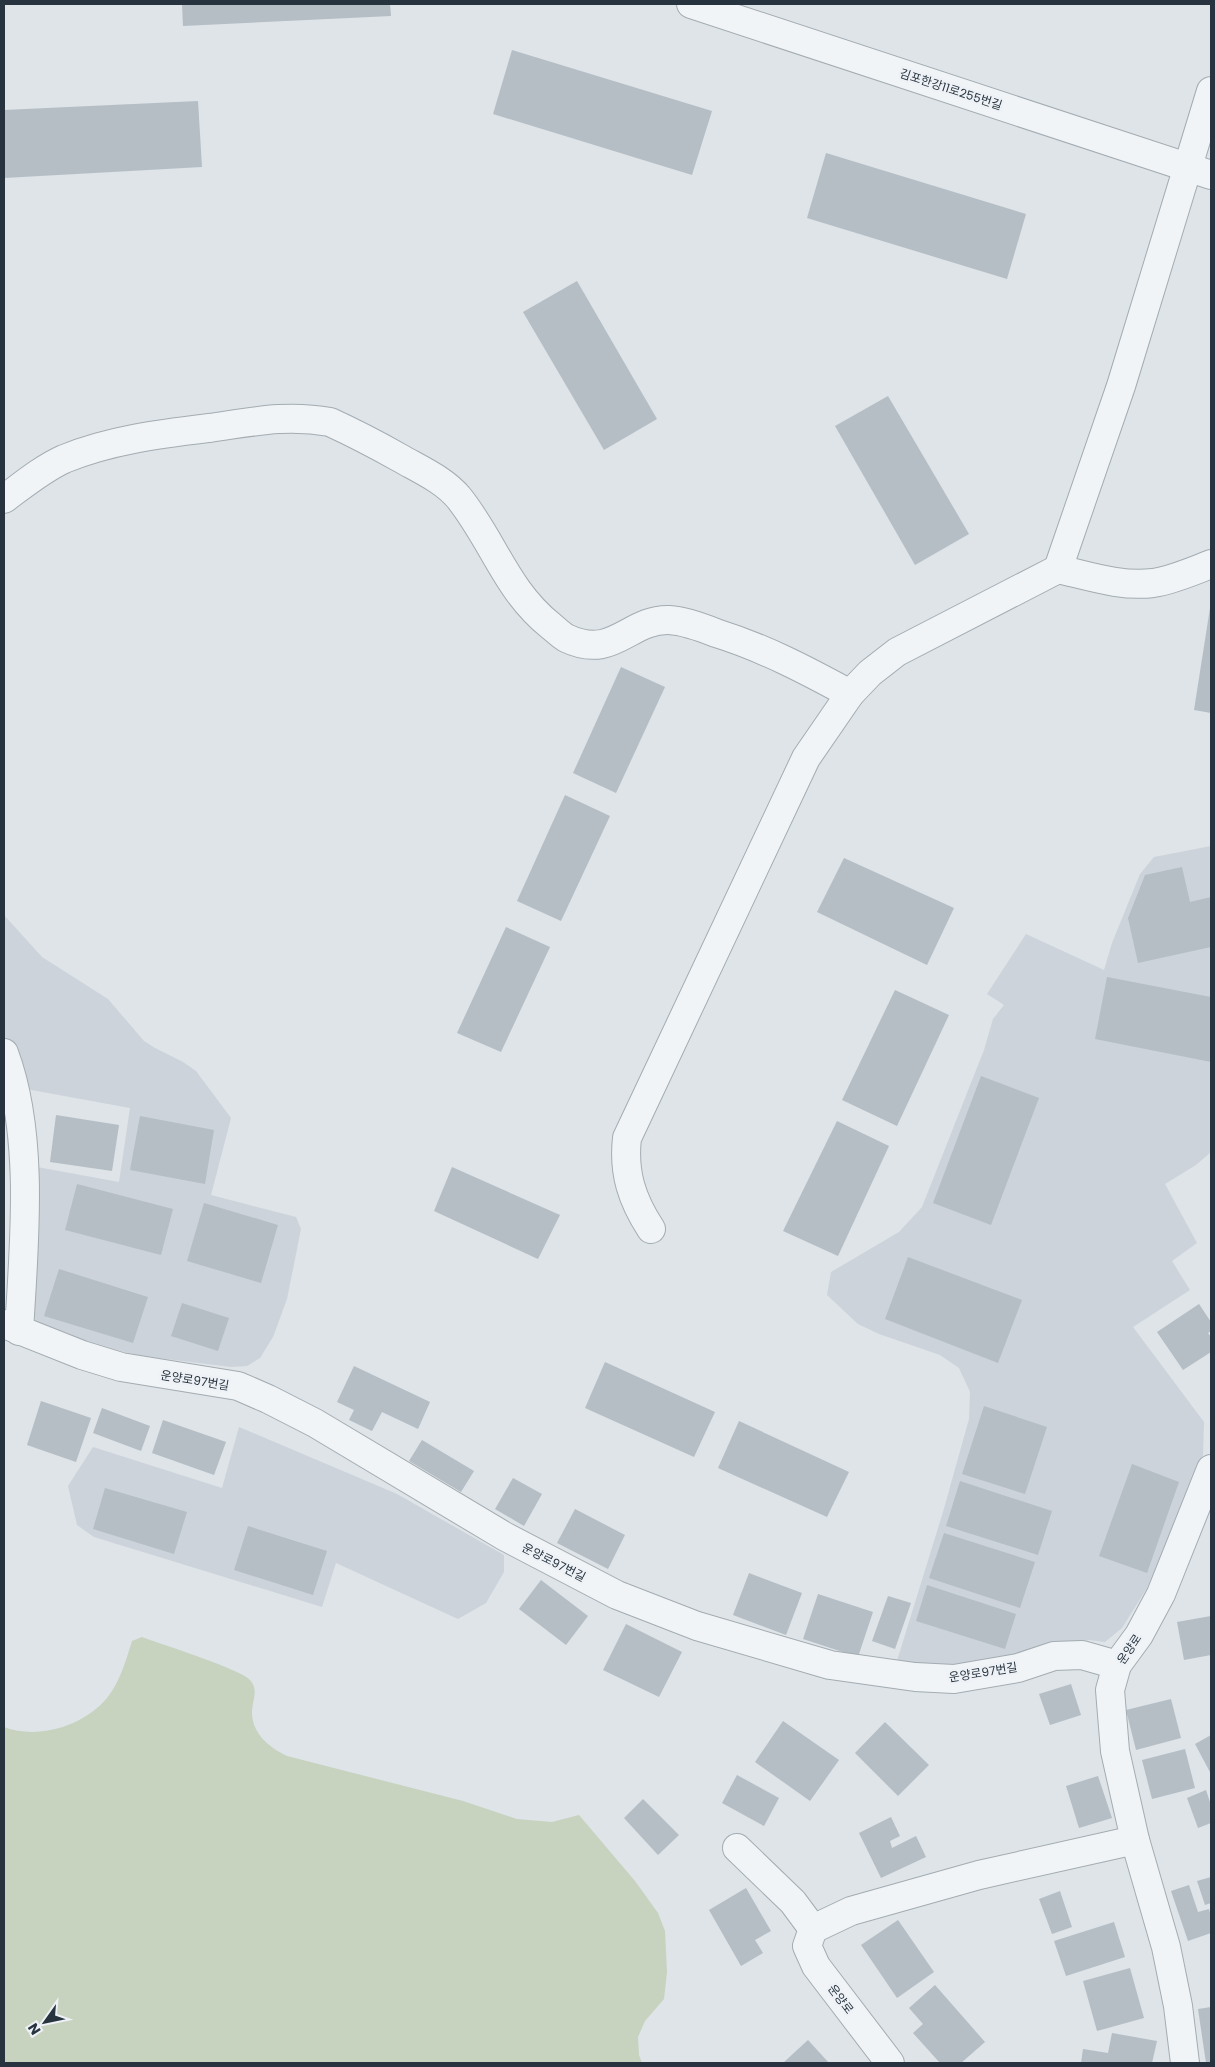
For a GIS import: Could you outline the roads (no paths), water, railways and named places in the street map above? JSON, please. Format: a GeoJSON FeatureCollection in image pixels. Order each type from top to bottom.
{"type":"FeatureCollection","features":[{"type":"Feature","properties":{"kind":"street","name":"김포한강11로255번길"},"geometry":{"type":"LineString","coordinates":[[691,4],[1199,171]]}},
{"type":"Feature","properties":{"kind":"street"},"geometry":{"type":"LineString","coordinates":[[1058,569],[1121,386],[1199,171],[1211,91]]}},
{"type":"Feature","properties":{"kind":"street"},"geometry":{"type":"LineString","coordinates":[[4,499],[36,475],[62,460],[92,449],[139,439],[276,418],[310,418],[330,422],[439,480],[458,497],[473,518],[510,582],[525,602],[565,638],[589,645],[610,642],[642,625],[654,621],[669,620],[687,623],[782,658],[850,694]]}},
{"type":"Feature","properties":{"kind":"street"},"geometry":{"type":"LineString","coordinates":[[650,1229],[637,1208],[628,1178],[624,1159],[627,1138],[806,758],[850,694],[870,673],[897,652],[979,608],[1058,569],[1119,583],[1153,583],[1211,564]]}},
{"type":"Feature","properties":{"kind":"street","name":"운양로97번길"},"geometry":{"type":"LineString","coordinates":[[4,1054],[14,1091],[20,1127],[25,1189],[12,1328],[82,1355],[121,1366],[238,1386],[268,1399],[315,1423],[504,1536],[618,1595],[697,1626],[830,1665],[914,1677],[954,1679],[1018,1668],[1054,1656],[1082,1655],[1117,1665]]}},
{"type":"Feature","properties":{"kind":"street","name":"운양로"},"geometry":{"type":"LineString","coordinates":[[1186,2063],[1178,2006],[1166,1947],[1135,1840],[1115,1751],[1110,1690],[1117,1665],[1139,1635],[1161,1594],[1211,1469]]}},
{"type":"Feature","properties":{"kind":"street"},"geometry":{"type":"LineString","coordinates":[[737,1848],[793,1902],[813,1929],[851,1911],[979,1874],[1135,1840]]}},
{"type":"Feature","properties":{"kind":"street","name":"운양로"},"geometry":{"type":"LineString","coordinates":[[813,1929],[807,1946],[816,1966],[890,2063]]}}]}
